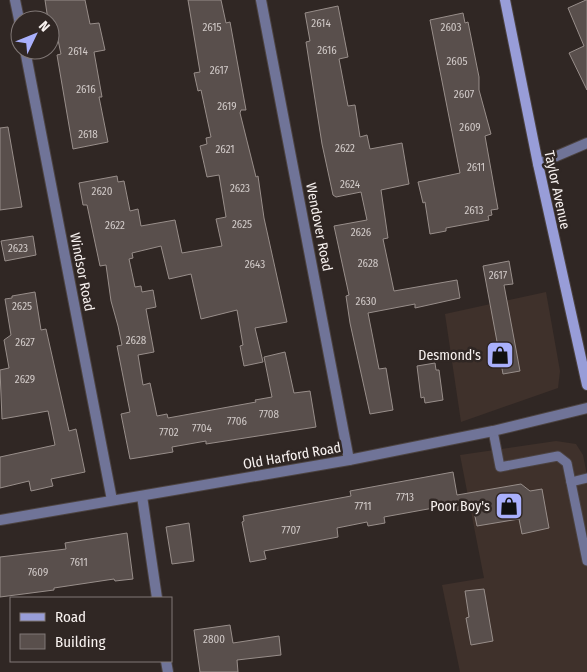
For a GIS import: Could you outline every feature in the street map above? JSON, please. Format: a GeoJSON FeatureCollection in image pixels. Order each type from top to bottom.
{"type":"FeatureCollection","features":[{"type":"Feature","properties":{"kind":"main road","name":"Taylor Avenue"},"geometry":{"type":"LineString","coordinates":[[505,0],[538,164],[587,385]]}},
{"type":"Feature","properties":{"kind":"street","name":"Wendover Road"},"geometry":{"type":"LineString","coordinates":[[261,0],[349,460]]}},
{"type":"Feature","properties":{"kind":"street","name":"Windsor Road"},"geometry":{"type":"LineString","coordinates":[[27,60],[112,500]]}},
{"type":"Feature","properties":{"kind":"street"},"geometry":{"type":"LineString","coordinates":[[538,164],[587,143]]}},
{"type":"Feature","properties":{"kind":"street","name":"Old Harford Road"},"geometry":{"type":"LineString","coordinates":[[0,520],[349,460],[493,431],[587,408]]}},
{"type":"Feature","properties":{"kind":"street"},"geometry":{"type":"LineString","coordinates":[[142,496],[157,597]]}},
{"type":"Feature","properties":{"kind":"lane"},"geometry":{"type":"LineString","coordinates":[[493,431],[500,467],[558,456],[567,462],[587,561]]}},
{"type":"Feature","properties":{"kind":"lane"},"geometry":{"type":"LineString","coordinates":[[571,482],[587,478]]}},
{"type":"Feature","properties":{"kind":"shaded area"},"geometry":{"type":"Polygon","coordinates":[[[546,292],[560,371],[558,388],[461,422],[445,314],[546,292]]]}},
{"type":"Feature","properties":{"kind":"shaded area"},"geometry":{"type":"Polygon","coordinates":[[[556,441],[576,444],[583,455],[587,475],[587,672],[460,672],[442,585],[484,578],[460,455],[556,441]]]}},
{"type":"Feature","properties":{"kind":"building"},"geometry":{"type":"Polygon","coordinates":[[[45,0],[85,0],[90,24],[99,23],[105,50],[94,52],[102,97],[99,97],[108,142],[73,149],[58,60],[60,60],[61,54],[60,10],[46,10],[45,0]]]}},
{"type":"Feature","properties":{"kind":"building"},"geometry":{"type":"Polygon","coordinates":[[[188,0],[221,0],[226,23],[230,22],[246,110],[241,110],[240,113],[256,177],[258,176],[264,218],[287,322],[255,328],[263,362],[244,366],[240,346],[243,345],[237,310],[201,319],[191,274],[169,279],[161,246],[132,253],[133,258],[129,259],[135,287],[141,286],[142,292],[153,290],[156,307],[146,309],[154,352],[138,355],[143,385],[150,383],[157,416],[167,414],[168,418],[256,402],[255,400],[272,397],[264,357],[285,352],[294,393],[310,391],[316,427],[206,444],[206,441],[172,447],[173,452],[130,459],[121,414],[130,412],[117,346],[122,345],[111,301],[106,265],[100,266],[87,205],[83,205],[79,183],[117,176],[118,182],[124,181],[130,211],[138,209],[141,226],[175,220],[182,253],[222,246],[216,219],[226,217],[219,175],[207,177],[200,146],[207,144],[206,138],[211,137],[201,90],[198,91],[194,73],[200,72],[188,0]]]}},
{"type":"Feature","properties":{"kind":"building"},"geometry":{"type":"Polygon","coordinates":[[[586,0],[587,90],[569,53],[584,46],[568,8],[586,0]]]}},
{"type":"Feature","properties":{"kind":"building"},"geometry":{"type":"Polygon","coordinates":[[[338,6],[348,57],[339,59],[348,106],[355,105],[360,137],[367,135],[370,149],[402,143],[409,184],[381,190],[388,238],[383,239],[394,291],[457,280],[460,298],[415,308],[415,304],[368,313],[379,369],[386,368],[393,410],[370,414],[350,323],[346,296],[349,295],[334,226],[367,220],[361,192],[336,197],[333,195],[322,144],[306,42],[310,41],[305,13],[338,6]]]}},
{"type":"Feature","properties":{"kind":"building"},"geometry":{"type":"Polygon","coordinates":[[[463,13],[465,23],[468,22],[479,77],[479,90],[491,134],[485,136],[498,209],[491,210],[492,215],[488,216],[489,220],[446,228],[446,231],[430,234],[425,202],[423,203],[418,182],[460,173],[430,20],[463,13]]]}},
{"type":"Feature","properties":{"kind":"building"},"geometry":{"type":"Polygon","coordinates":[[[8,127],[22,207],[0,210],[0,128],[8,127]]]}},
{"type":"Feature","properties":{"kind":"building"},"geometry":{"type":"Polygon","coordinates":[[[33,236],[36,255],[5,261],[1,241],[33,236]]]}},
{"type":"Feature","properties":{"kind":"building"},"geometry":{"type":"Polygon","coordinates":[[[509,261],[513,284],[504,285],[520,371],[503,374],[483,266],[509,261]]]}},
{"type":"Feature","properties":{"kind":"building"},"geometry":{"type":"Polygon","coordinates":[[[35,292],[41,330],[46,329],[69,431],[76,429],[85,472],[51,479],[53,486],[31,491],[29,481],[0,488],[0,457],[55,445],[48,411],[2,419],[0,370],[9,368],[4,340],[11,335],[5,299],[35,292]]]}},
{"type":"Feature","properties":{"kind":"building"},"geometry":{"type":"Polygon","coordinates":[[[435,363],[436,370],[439,370],[443,400],[425,403],[424,397],[421,398],[417,366],[435,363]]]}},
{"type":"Feature","properties":{"kind":"building"},"geometry":{"type":"Polygon","coordinates":[[[453,472],[457,495],[521,484],[530,491],[542,489],[549,528],[522,534],[519,519],[477,526],[473,507],[450,512],[449,507],[439,509],[439,507],[384,517],[385,523],[368,526],[367,522],[337,528],[338,537],[264,551],[266,559],[250,562],[242,522],[244,521],[243,516],[351,496],[350,491],[453,472]]]}},
{"type":"Feature","properties":{"kind":"building"},"geometry":{"type":"Polygon","coordinates":[[[189,523],[194,561],[172,564],[166,527],[189,523]]]}},
{"type":"Feature","properties":{"kind":"building"},"geometry":{"type":"Polygon","coordinates":[[[127,533],[133,579],[115,581],[114,579],[54,588],[54,590],[0,597],[0,557],[66,549],[65,543],[127,533]]]}},
{"type":"Feature","properties":{"kind":"building"},"geometry":{"type":"Polygon","coordinates":[[[484,589],[493,641],[471,645],[466,618],[469,617],[465,591],[484,589]]]}},
{"type":"Feature","properties":{"kind":"building"},"geometry":{"type":"Polygon","coordinates":[[[230,625],[233,643],[279,636],[281,655],[237,660],[238,672],[200,672],[194,630],[230,625]]]}},
{"type":"Feature","properties":{"kind":"place","name":"Desmond's"},"geometry":{"type":"Point","coordinates":[500,355]}},
{"type":"Feature","properties":{"kind":"place","name":"Poor Boy's"},"geometry":{"type":"Point","coordinates":[509,506]}}]}
